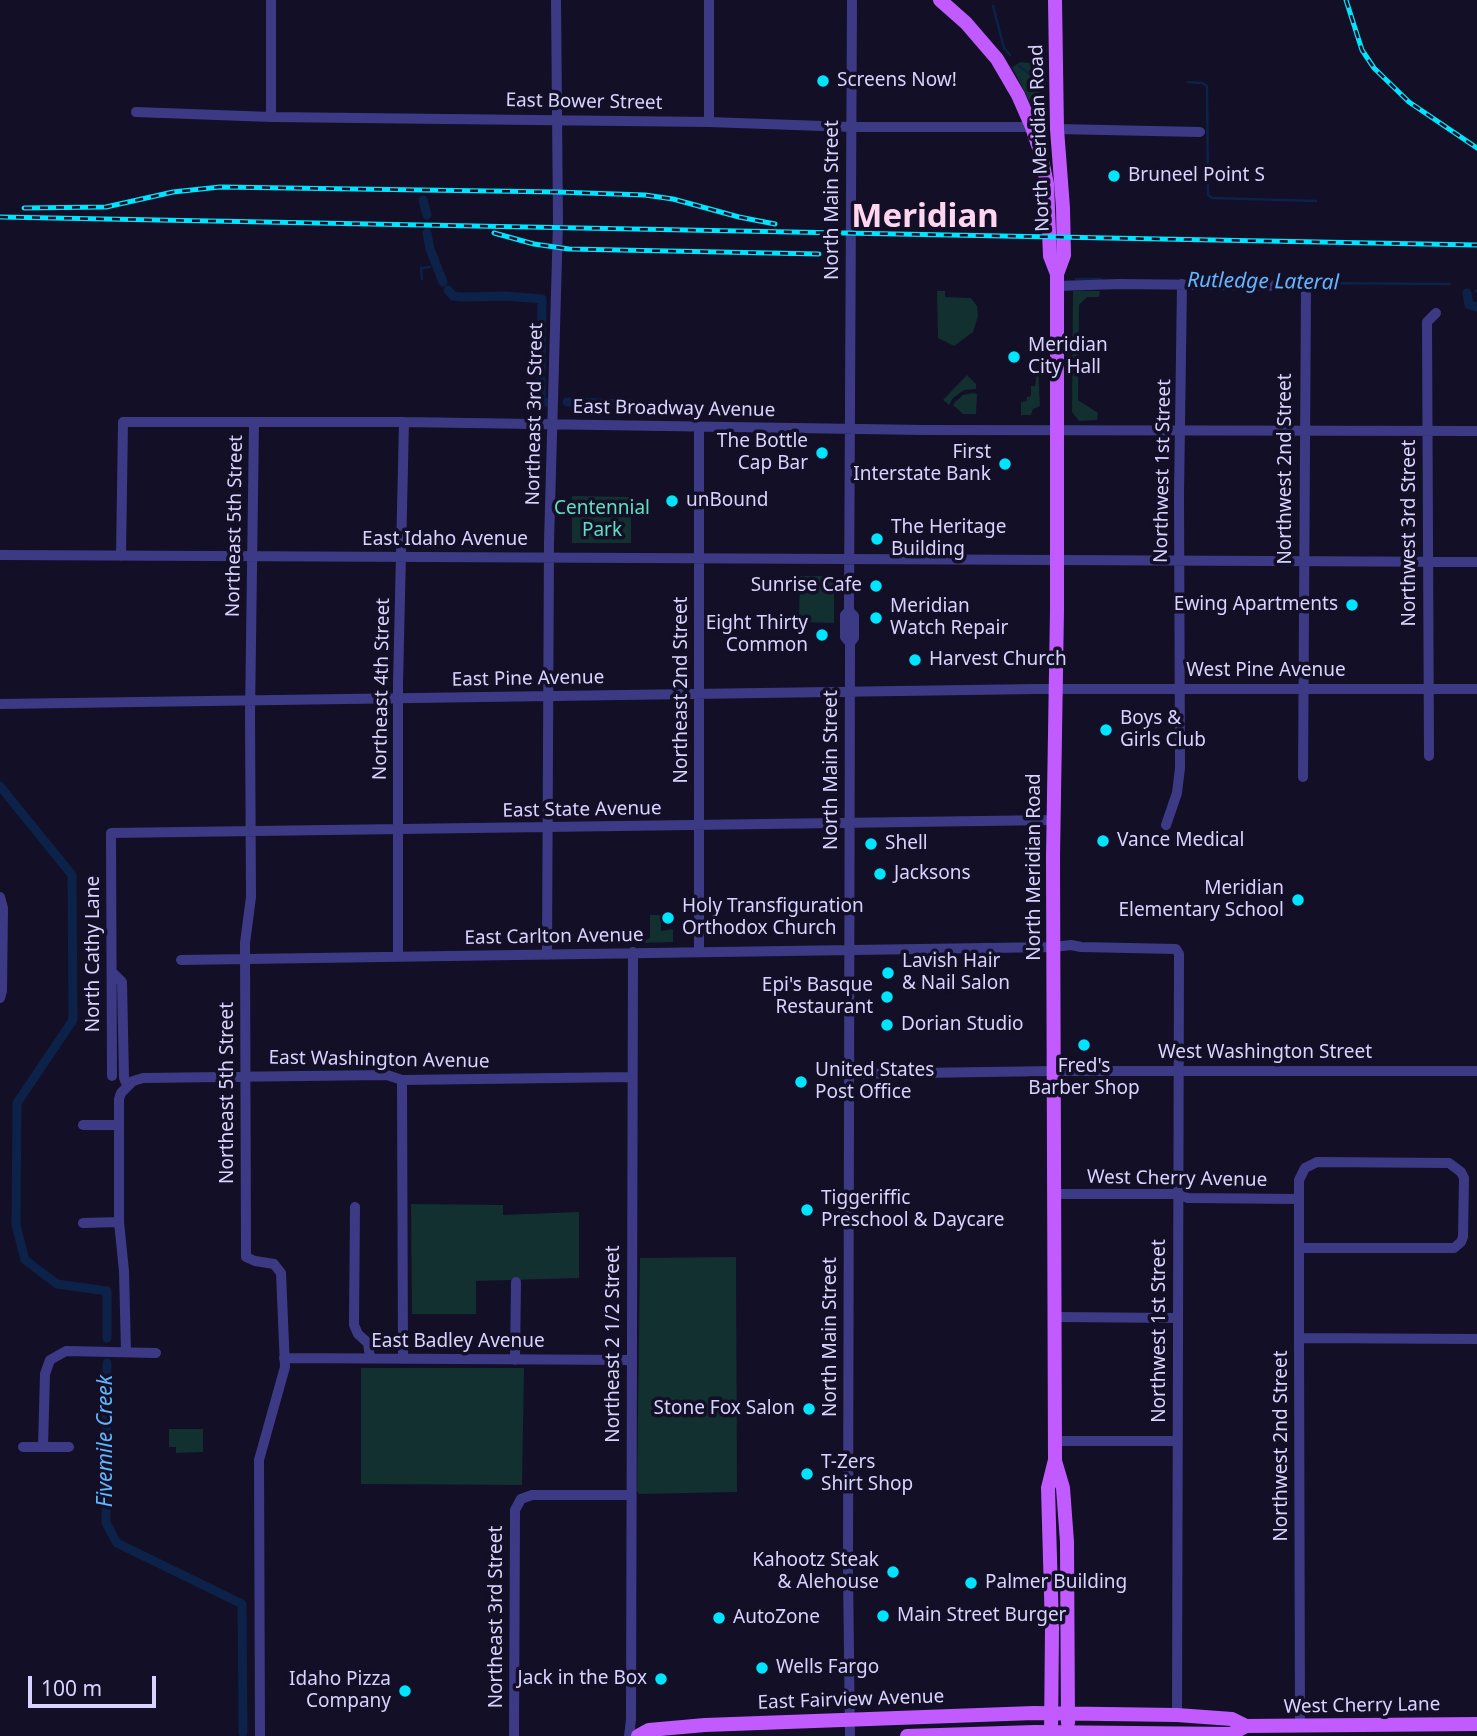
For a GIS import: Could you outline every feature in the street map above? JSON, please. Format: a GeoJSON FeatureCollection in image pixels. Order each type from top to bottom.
{"type":"FeatureCollection","features":[{"type":"Feature","properties":{"kind":"main road","name":"North Meridian Road"},"geometry":{"type":"LineString","coordinates":[[940,0],[967,23],[997,59],[1018,95],[1032,127],[1047,184],[1050,256],[1057,280]]}},
{"type":"Feature","properties":{"kind":"main road","name":"North Meridian Road"},"geometry":{"type":"LineString","coordinates":[[1051,1734],[1048,1488],[1055,1460],[1057,280],[1064,255],[1056,129],[1055,0]]}},
{"type":"Feature","properties":{"kind":"main road","name":"North Meridian Road"},"geometry":{"type":"LineString","coordinates":[[1055,1460],[1063,1488],[1067,1542],[1068,1734]]}},
{"type":"Feature","properties":{"kind":"main road","name":"East Fairview Avenue"},"geometry":{"type":"LineString","coordinates":[[638,1736],[649,1730],[694,1726],[1068,1714]]}},
{"type":"Feature","properties":{"kind":"main road","name":"West Cherry Lane"},"geometry":{"type":"LineString","coordinates":[[1068,1714],[1232,1718],[1247,1726]]}},
{"type":"Feature","properties":{"kind":"main road","name":"West Cherry Lane"},"geometry":{"type":"LineString","coordinates":[[1051,1734],[1231,1734],[1247,1726],[1406,1730],[1477,1724]]}},
{"type":"Feature","properties":{"kind":"main road","name":"East Fairview Avenue"},"geometry":{"type":"LineString","coordinates":[[907,1736],[1051,1734]]}},
{"type":"Feature","properties":{"kind":"street"},"geometry":{"type":"LineString","coordinates":[[271,0],[271,117]]}},
{"type":"Feature","properties":{"kind":"street","name":"Northeast 3rd Street"},"geometry":{"type":"LineString","coordinates":[[547,955],[549,558],[558,222],[556,0]]}},
{"type":"Feature","properties":{"kind":"street"},"geometry":{"type":"LineString","coordinates":[[709,0],[709,122]]}},
{"type":"Feature","properties":{"kind":"street","name":"North Main Street"},"geometry":{"type":"LineString","coordinates":[[850,1736],[849,823],[850,643],[854,638],[854,616],[849,611],[852,0]]}},
{"type":"Feature","properties":{"kind":"street","name":"East Bower Street"},"geometry":{"type":"LineString","coordinates":[[136,112],[271,117],[709,122],[851,127],[1032,127]]}},
{"type":"Feature","properties":{"kind":"street"},"geometry":{"type":"LineString","coordinates":[[1056,129],[1200,132]]}},
{"type":"Feature","properties":{"kind":"street"},"geometry":{"type":"LineString","coordinates":[[1057,280],[1182,284]]}},
{"type":"Feature","properties":{"kind":"street","name":"Northwest 2nd Street"},"geometry":{"type":"LineString","coordinates":[[1182,284],[1306,286],[1303,778]]}},
{"type":"Feature","properties":{"kind":"street","name":"Northwest 1st Street"},"geometry":{"type":"LineString","coordinates":[[1166,825],[1177,793],[1180,768],[1182,284]]}},
{"type":"Feature","properties":{"kind":"street","name":"Northwest 3rd Street"},"geometry":{"type":"LineString","coordinates":[[1429,756],[1427,323],[1436,313]]}},
{"type":"Feature","properties":{"kind":"street","name":"East Broadway Avenue"},"geometry":{"type":"LineString","coordinates":[[121,555],[123,422],[1477,431]]}},
{"type":"Feature","properties":{"kind":"street","name":"Northeast 5th Street"},"geometry":{"type":"LineString","coordinates":[[254,422],[250,700],[251,897],[246,959],[246,1257],[274,1264],[281,1273],[285,1367],[259,1461],[260,1736]]}},
{"type":"Feature","properties":{"kind":"street","name":"Northeast 4th Street"},"geometry":{"type":"LineString","coordinates":[[398,957],[398,698],[404,422]]}},
{"type":"Feature","properties":{"kind":"street","name":"Northeast 2nd Street"},"geometry":{"type":"LineString","coordinates":[[699,427],[699,952]]}},
{"type":"Feature","properties":{"kind":"street","name":"East Idaho Avenue"},"geometry":{"type":"LineString","coordinates":[[0,555],[1477,562]]}},
{"type":"Feature","properties":{"kind":"street","name":"East Pine Avenue"},"geometry":{"type":"LineString","coordinates":[[0,704],[1056,689]]}},
{"type":"Feature","properties":{"kind":"street","name":"West Pine Avenue"},"geometry":{"type":"LineString","coordinates":[[1056,689],[1477,689]]}},
{"type":"Feature","properties":{"kind":"street","name":"East State Avenue"},"geometry":{"type":"LineString","coordinates":[[111,833],[1054,820]]}},
{"type":"Feature","properties":{"kind":"street","name":"North Cathy Lane"},"geometry":{"type":"LineString","coordinates":[[111,833],[112,1076]]}},
{"type":"Feature","properties":{"kind":"street"},"geometry":{"type":"LineString","coordinates":[[0,897],[3,908],[0,998]]}},
{"type":"Feature","properties":{"kind":"street","name":"East Carlton Avenue"},"geometry":{"type":"LineString","coordinates":[[181,960],[1071,945],[1176,949]]}},
{"type":"Feature","properties":{"kind":"street","name":"Northwest 1st Street"},"geometry":{"type":"LineString","coordinates":[[1176,949],[1179,954],[1177,1715]]}},
{"type":"Feature","properties":{"kind":"street","name":"Northeast 2 1/2 Street"},"geometry":{"type":"LineString","coordinates":[[629,1736],[633,952]]}},
{"type":"Feature","properties":{"kind":"street"},"geometry":{"type":"LineString","coordinates":[[112,972],[122,982],[124,1078],[127,1085],[119,1099],[118,1125],[118,1222],[124,1271],[126,1352]]}},
{"type":"Feature","properties":{"kind":"street"},"geometry":{"type":"LineString","coordinates":[[849,1074],[1054,1071]]}},
{"type":"Feature","properties":{"kind":"street","name":"West Washington Street"},"geometry":{"type":"LineString","coordinates":[[1054,1071],[1477,1071]]}},
{"type":"Feature","properties":{"kind":"street","name":"East Washington Avenue"},"geometry":{"type":"LineString","coordinates":[[127,1085],[143,1078],[387,1075],[402,1080],[632,1077]]}},
{"type":"Feature","properties":{"kind":"street"},"geometry":{"type":"LineString","coordinates":[[402,1080],[403,1359]]}},
{"type":"Feature","properties":{"kind":"street"},"geometry":{"type":"LineString","coordinates":[[83,1125],[118,1125]]}},
{"type":"Feature","properties":{"kind":"street","name":"Northwest 2nd Street"},"geometry":{"type":"LineString","coordinates":[[1300,1726],[1299,1180],[1305,1168],[1317,1162],[1449,1163],[1458,1167],[1464,1178],[1463,1206]]}},
{"type":"Feature","properties":{"kind":"street","name":"West Cherry Avenue"},"geometry":{"type":"LineString","coordinates":[[1054,1194],[1178,1194],[1188,1198],[1299,1199]]}},
{"type":"Feature","properties":{"kind":"street"},"geometry":{"type":"LineString","coordinates":[[1299,1248],[1454,1248],[1463,1237],[1463,1206],[1477,1206]]}},
{"type":"Feature","properties":{"kind":"street"},"geometry":{"type":"LineString","coordinates":[[355,1207],[354,1325],[358,1334],[368,1343],[370,1359]]}},
{"type":"Feature","properties":{"kind":"street"},"geometry":{"type":"LineString","coordinates":[[83,1223],[118,1222]]}},
{"type":"Feature","properties":{"kind":"street"},"geometry":{"type":"LineString","coordinates":[[515,1360],[516,1282]]}},
{"type":"Feature","properties":{"kind":"street"},"geometry":{"type":"LineString","coordinates":[[1054,1317],[1178,1318]]}},
{"type":"Feature","properties":{"kind":"street"},"geometry":{"type":"LineString","coordinates":[[1299,1338],[1477,1339]]}},
{"type":"Feature","properties":{"kind":"street"},"geometry":{"type":"LineString","coordinates":[[43,1447],[45,1374],[50,1360],[66,1351],[156,1353]]}},
{"type":"Feature","properties":{"kind":"street","name":"East Badley Avenue"},"geometry":{"type":"LineString","coordinates":[[284,1358],[632,1360]]}},
{"type":"Feature","properties":{"kind":"street"},"geometry":{"type":"LineString","coordinates":[[1055,1441],[1177,1441]]}},
{"type":"Feature","properties":{"kind":"street"},"geometry":{"type":"LineString","coordinates":[[23,1447],[69,1447]]}},
{"type":"Feature","properties":{"kind":"street","name":"Northeast 3rd Street"},"geometry":{"type":"LineString","coordinates":[[514,1736],[515,1510],[521,1499],[532,1494],[631,1495]]}},
{"type":"Feature","properties":{"kind":"green space"},"geometry":{"type":"Polygon","coordinates":[[[1021,62],[1045,65],[1046,84],[1040,85],[1039,89],[1043,113],[1038,118],[1012,67],[1021,62]]]}},
{"type":"Feature","properties":{"kind":"green space"},"geometry":{"type":"Polygon","coordinates":[[[937,291],[945,291],[945,297],[971,298],[977,306],[978,316],[973,332],[954,346],[938,338],[937,291]]]}},
{"type":"Feature","properties":{"kind":"green space"},"geometry":{"type":"Polygon","coordinates":[[[1073,291],[1100,291],[1099,297],[1087,297],[1079,305],[1078,400],[1098,413],[1097,420],[1079,421],[1072,412],[1073,291]]]}},
{"type":"Feature","properties":{"kind":"green space"},"geometry":{"type":"Polygon","coordinates":[[[1038,367],[1040,406],[1033,409],[1031,415],[1021,415],[1021,402],[1027,401],[1027,397],[1031,396],[1031,386],[1035,386],[1038,367]]]}},
{"type":"Feature","properties":{"kind":"green space"},"geometry":{"type":"Polygon","coordinates":[[[967,375],[976,384],[976,389],[964,390],[953,398],[949,405],[943,400],[967,375]]]}},
{"type":"Feature","properties":{"kind":"green space"},"geometry":{"type":"Polygon","coordinates":[[[977,394],[976,414],[963,414],[953,405],[963,395],[977,394]]]}},
{"type":"Feature","properties":{"kind":"green space","name":"Centennial Park"},"geometry":{"type":"Polygon","coordinates":[[[572,496],[631,497],[631,543],[572,543],[572,496]]]}},
{"type":"Feature","properties":{"kind":"green space"},"geometry":{"type":"Polygon","coordinates":[[[800,576],[834,576],[834,623],[799,622],[800,576]]]}},
{"type":"Feature","properties":{"kind":"green space"},"geometry":{"type":"Polygon","coordinates":[[[650,915],[661,915],[661,931],[673,929],[673,942],[640,943],[650,938],[650,915]]]}},
{"type":"Feature","properties":{"kind":"green space"},"geometry":{"type":"Polygon","coordinates":[[[411,1204],[503,1205],[503,1215],[579,1212],[579,1278],[476,1281],[476,1314],[412,1314],[411,1204]]]}},
{"type":"Feature","properties":{"kind":"green space"},"geometry":{"type":"Polygon","coordinates":[[[736,1257],[737,1492],[639,1494],[640,1258],[736,1257]]]}},
{"type":"Feature","properties":{"kind":"green space"},"geometry":{"type":"Polygon","coordinates":[[[361,1368],[524,1368],[522,1485],[361,1484],[361,1368]]]}},
{"type":"Feature","properties":{"kind":"green space"},"geometry":{"type":"Polygon","coordinates":[[[169,1429],[203,1429],[203,1452],[176,1453],[176,1447],[169,1447],[169,1429]]]}},
{"type":"Feature","properties":{"kind":"waterway"},"geometry":{"type":"LineString","coordinates":[[993,6],[1004,48],[1010,55]]}},
{"type":"Feature","properties":{"kind":"waterway"},"geometry":{"type":"LineString","coordinates":[[1019,66],[1031,75],[1045,79]]}},
{"type":"Feature","properties":{"kind":"waterway"},"geometry":{"type":"LineString","coordinates":[[1188,82],[1207,86],[1208,195],[1212,198],[1316,201]]}},
{"type":"Feature","properties":{"kind":"waterway"},"geometry":{"type":"LineString","coordinates":[[423,200],[427,215]]}},
{"type":"Feature","properties":{"kind":"waterway"},"geometry":{"type":"LineString","coordinates":[[427,233],[430,249],[443,282]]}},
{"type":"Feature","properties":{"kind":"waterway"},"geometry":{"type":"LineString","coordinates":[[422,279],[421,268],[430,267]]}},
{"type":"Feature","properties":{"kind":"waterway","name":"Rutledge Lateral"},"geometry":{"type":"LineString","coordinates":[[1076,279],[1101,279]]}},
{"type":"Feature","properties":{"kind":"waterway","name":"Rutledge Lateral"},"geometry":{"type":"LineString","coordinates":[[1307,283],[1450,284]]}},
{"type":"Feature","properties":{"kind":"waterway"},"geometry":{"type":"LineString","coordinates":[[448,290],[453,296],[462,297],[542,299],[541,371]]}},
{"type":"Feature","properties":{"kind":"waterway","name":"Rutledge Lateral"},"geometry":{"type":"LineString","coordinates":[[1467,293],[1469,305],[1477,307]]}},
{"type":"Feature","properties":{"kind":"waterway"},"geometry":{"type":"LineString","coordinates":[[541,379],[541,400],[545,402]]}},
{"type":"Feature","properties":{"kind":"waterway"},"geometry":{"type":"LineString","coordinates":[[567,402],[632,404]]}},
{"type":"Feature","properties":{"kind":"waterway","name":"Fivemile Creek"},"geometry":{"type":"LineString","coordinates":[[0,786],[72,875],[73,1020],[17,1103],[16,1225],[25,1260],[57,1284],[107,1291],[107,1338]]}},
{"type":"Feature","properties":{"kind":"waterway","name":"Fivemile Creek"},"geometry":{"type":"LineString","coordinates":[[107,1363],[106,1523],[117,1543],[242,1604],[243,1733]]}},
{"type":"Feature","properties":{"kind":"railway"},"geometry":{"type":"LineString","coordinates":[[1346,0],[1362,50],[1374,68],[1409,102],[1477,148]]}},
{"type":"Feature","properties":{"kind":"railway"},"geometry":{"type":"LineString","coordinates":[[24,208],[106,207],[173,192],[220,187],[557,192],[645,195],[673,199],[775,224]]}},
{"type":"Feature","properties":{"kind":"railway"},"geometry":{"type":"LineString","coordinates":[[0,217],[1477,245]]}},
{"type":"Feature","properties":{"kind":"railway"},"geometry":{"type":"LineString","coordinates":[[494,233],[534,244],[569,249],[819,254]]}},
{"type":"Feature","properties":{"kind":"place","name":"Screens Now!"},"geometry":{"type":"Point","coordinates":[823,81]}},
{"type":"Feature","properties":{"kind":"place","name":"Bruneel Point S"},"geometry":{"type":"Point","coordinates":[1114,176]}},
{"type":"Feature","properties":{"kind":"place","name":"Meridian City Hall"},"geometry":{"type":"Point","coordinates":[1014,357]}},
{"type":"Feature","properties":{"kind":"place","name":"The Bottle Cap Bar"},"geometry":{"type":"Point","coordinates":[822,453]}},
{"type":"Feature","properties":{"kind":"place","name":"First Interstate Bank"},"geometry":{"type":"Point","coordinates":[1005,464]}},
{"type":"Feature","properties":{"kind":"place","name":"unBound"},"geometry":{"type":"Point","coordinates":[672,501]}},
{"type":"Feature","properties":{"kind":"place","name":"The Heritage Building"},"geometry":{"type":"Point","coordinates":[877,539]}},
{"type":"Feature","properties":{"kind":"place","name":"Sunrise Cafe"},"geometry":{"type":"Point","coordinates":[876,586]}},
{"type":"Feature","properties":{"kind":"place","name":"Ewing Apartments"},"geometry":{"type":"Point","coordinates":[1352,605]}},
{"type":"Feature","properties":{"kind":"place","name":"Meridian Watch Repair"},"geometry":{"type":"Point","coordinates":[876,618]}},
{"type":"Feature","properties":{"kind":"place","name":"Eight Thirty Common"},"geometry":{"type":"Point","coordinates":[822,635]}},
{"type":"Feature","properties":{"kind":"place","name":"Harvest Church"},"geometry":{"type":"Point","coordinates":[915,660]}},
{"type":"Feature","properties":{"kind":"place","name":"Boys & Girls Club"},"geometry":{"type":"Point","coordinates":[1106,730]}},
{"type":"Feature","properties":{"kind":"place","name":"Vance Medical"},"geometry":{"type":"Point","coordinates":[1103,841]}},
{"type":"Feature","properties":{"kind":"place","name":"Shell"},"geometry":{"type":"Point","coordinates":[871,844]}},
{"type":"Feature","properties":{"kind":"place","name":"Jacksons"},"geometry":{"type":"Point","coordinates":[880,874]}},
{"type":"Feature","properties":{"kind":"place","name":"Meridian Elementary School"},"geometry":{"type":"Point","coordinates":[1298,900]}},
{"type":"Feature","properties":{"kind":"place","name":"Holy Transfiguration Orthodox Church"},"geometry":{"type":"Point","coordinates":[668,918]}},
{"type":"Feature","properties":{"kind":"place","name":"Lavish Hair & Nail Salon"},"geometry":{"type":"Point","coordinates":[888,973]}},
{"type":"Feature","properties":{"kind":"place","name":"Epi's Basque Restaurant"},"geometry":{"type":"Point","coordinates":[887,997]}},
{"type":"Feature","properties":{"kind":"place","name":"Dorian Studio"},"geometry":{"type":"Point","coordinates":[887,1025]}},
{"type":"Feature","properties":{"kind":"place","name":"Fred's Barber Shop"},"geometry":{"type":"Point","coordinates":[1084,1045]}},
{"type":"Feature","properties":{"kind":"place","name":"United States Post Office"},"geometry":{"type":"Point","coordinates":[801,1082]}},
{"type":"Feature","properties":{"kind":"place","name":"Tiggeriffic Preschool & Daycare"},"geometry":{"type":"Point","coordinates":[807,1210]}},
{"type":"Feature","properties":{"kind":"place","name":"Stone Fox Salon"},"geometry":{"type":"Point","coordinates":[809,1409]}},
{"type":"Feature","properties":{"kind":"place","name":"T-Zers Shirt Shop"},"geometry":{"type":"Point","coordinates":[807,1474]}},
{"type":"Feature","properties":{"kind":"place","name":"Kahootz Steak & Alehouse"},"geometry":{"type":"Point","coordinates":[893,1572]}},
{"type":"Feature","properties":{"kind":"place","name":"Palmer Building"},"geometry":{"type":"Point","coordinates":[971,1583]}},
{"type":"Feature","properties":{"kind":"place","name":"Main Street Burger"},"geometry":{"type":"Point","coordinates":[883,1616]}},
{"type":"Feature","properties":{"kind":"place","name":"AutoZone"},"geometry":{"type":"Point","coordinates":[719,1618]}},
{"type":"Feature","properties":{"kind":"place","name":"Wells Fargo"},"geometry":{"type":"Point","coordinates":[762,1668]}},
{"type":"Feature","properties":{"kind":"place","name":"Jack in the Box"},"geometry":{"type":"Point","coordinates":[661,1679]}},
{"type":"Feature","properties":{"kind":"place","name":"Idaho Pizza Company"},"geometry":{"type":"Point","coordinates":[405,1691]}},
{"type":"Feature","properties":{"kind":"district","name":"Meridian"},"geometry":{"type":"Point","coordinates":[925,218]}}]}
